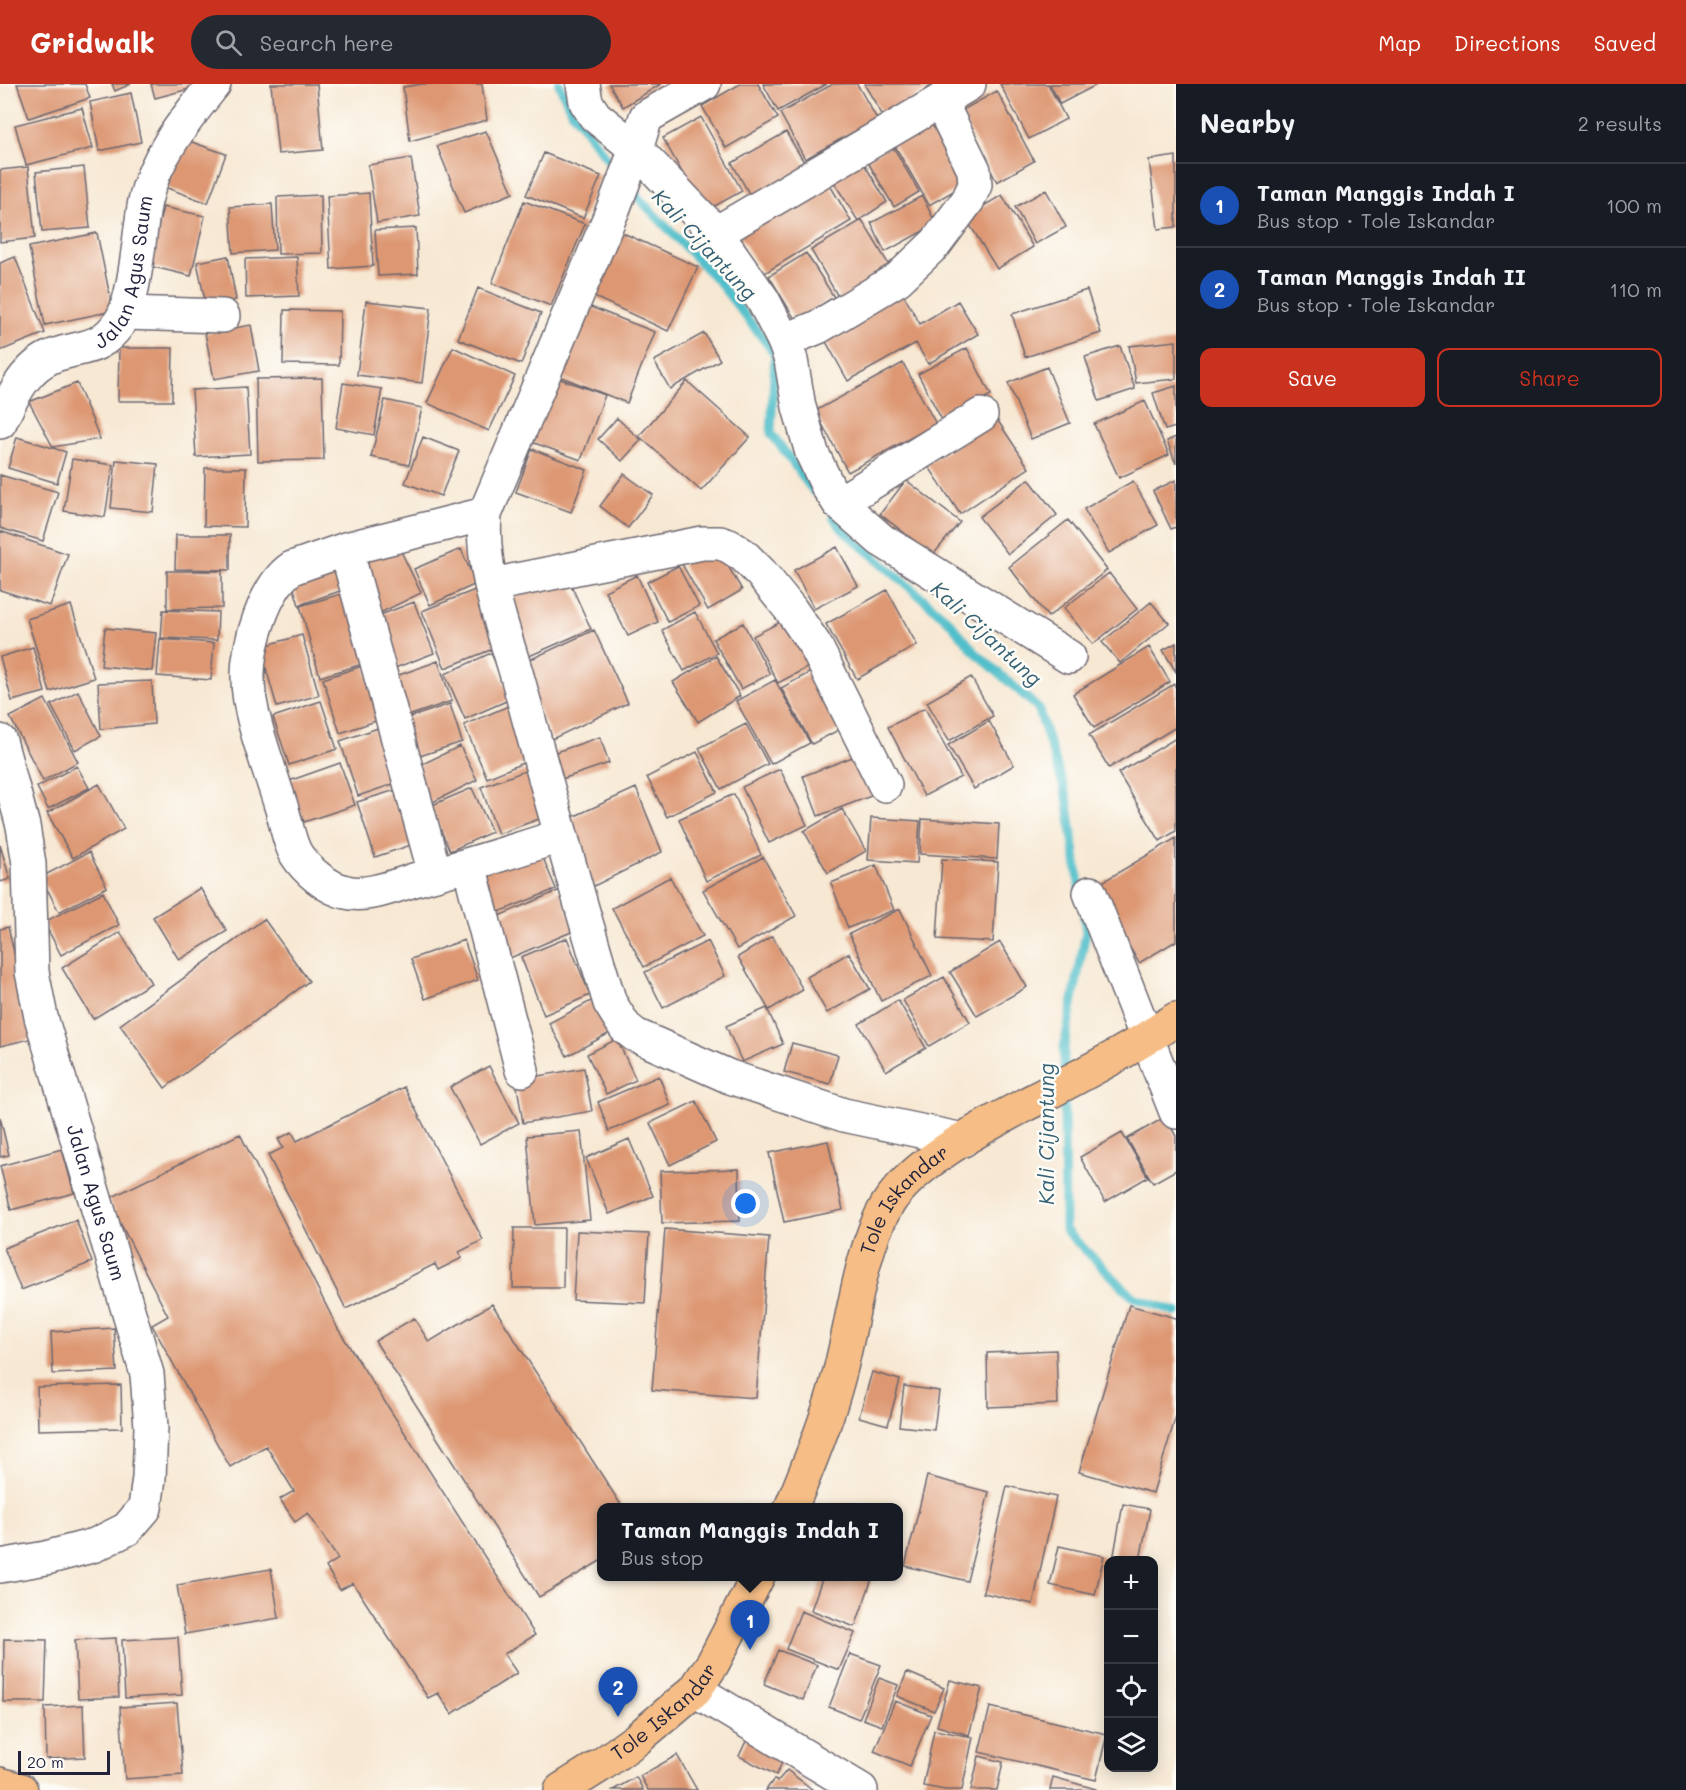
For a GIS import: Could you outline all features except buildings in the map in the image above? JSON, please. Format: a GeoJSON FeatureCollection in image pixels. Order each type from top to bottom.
{"type":"FeatureCollection","features":[{"type":"Feature","properties":{"kind":"main road","name":"Tole Iskandar"},"geometry":{"type":"LineString","coordinates":[[792,1503],[824,1429],[869,1246],[888,1204],[928,1163],[976,1132],[1113,1058],[1176,1019]]}},
{"type":"Feature","properties":{"kind":"main road","name":"Tole Iskandar"},"geometry":{"type":"LineString","coordinates":[[561,1790],[637,1739],[694,1690],[713,1663],[755,1581]]}},
{"type":"Feature","properties":{"kind":"main road"},"geometry":{"type":"LineString","coordinates":[[0,1784],[21,1790]]}},
{"type":"Feature","properties":{"kind":"street","name":"Jalan Agus Saum"},"geometry":{"type":"LineString","coordinates":[[0,422],[15,389],[30,371],[52,356],[95,346],[111,333],[125,313],[146,200],[159,160],[214,84]]}},
{"type":"Feature","properties":{"kind":"street"},"geometry":{"type":"LineString","coordinates":[[583,84],[586,102],[595,116],[633,157],[717,233],[763,300],[791,360],[799,407],[812,453],[828,487],[839,503],[881,540],[1069,657]]}},
{"type":"Feature","properties":{"kind":"street"},"geometry":{"type":"LineString","coordinates":[[704,84],[646,117],[614,207],[485,514],[483,535],[492,585],[560,836],[610,1003],[626,1027],[635,1035],[730,1077],[844,1114],[976,1132]]}},
{"type":"Feature","properties":{"kind":"street"},"geometry":{"type":"LineString","coordinates":[[717,233],[969,84]]}},
{"type":"Feature","properties":{"kind":"street"},"geometry":{"type":"LineString","coordinates":[[784,341],[819,327],[898,279],[936,243],[968,200],[975,185],[974,170],[940,101]]}},
{"type":"Feature","properties":{"kind":"street"},"geometry":{"type":"LineString","coordinates":[[125,313],[223,316]]}},
{"type":"Feature","properties":{"kind":"street"},"geometry":{"type":"LineString","coordinates":[[839,503],[981,415]]}},
{"type":"Feature","properties":{"kind":"street"},"geometry":{"type":"LineString","coordinates":[[485,514],[346,549],[292,568],[274,585],[265,604],[249,659],[250,705],[296,853],[313,873],[335,889],[348,893],[369,892],[469,865],[560,836]]}},
{"type":"Feature","properties":{"kind":"street"},"geometry":{"type":"LineString","coordinates":[[492,585],[702,543],[715,542],[729,546],[743,555],[761,573],[791,610],[815,645],[885,785]]}},
{"type":"Feature","properties":{"kind":"street"},"geometry":{"type":"LineString","coordinates":[[346,549],[435,874]]}},
{"type":"Feature","properties":{"kind":"street","name":"Jalan Agus Saum"},"geometry":{"type":"LineString","coordinates":[[0,741],[23,826],[29,864],[32,972],[41,1017],[147,1374],[151,1427],[145,1508],[127,1528],[95,1545],[46,1558],[0,1566]]}},
{"type":"Feature","properties":{"kind":"street"},"geometry":{"type":"LineString","coordinates":[[469,865],[522,1070]]}},
{"type":"Feature","properties":{"kind":"street"},"geometry":{"type":"LineString","coordinates":[[1090,893],[1176,1112]]}},
{"type":"Feature","properties":{"kind":"street"},"geometry":{"type":"LineString","coordinates":[[694,1690],[861,1790]]}},
{"type":"Feature","properties":{"kind":"waterway","name":"Kali Cijantung"},"geometry":{"type":"LineString","coordinates":[[559,84],[571,110],[619,175]]}},
{"type":"Feature","properties":{"kind":"waterway","name":"Kali Cijantung"},"geometry":{"type":"LineString","coordinates":[[629,188],[718,281],[775,354],[771,433],[814,492]]}},
{"type":"Feature","properties":{"kind":"waterway","name":"Kali Cijantung"},"geometry":{"type":"LineString","coordinates":[[833,517],[843,530],[948,620],[974,651],[1038,708],[1067,797],[1080,891]]}},
{"type":"Feature","properties":{"kind":"waterway","name":"Kali Cijantung"},"geometry":{"type":"LineString","coordinates":[[1064,1077],[1064,1047],[1086,932],[1084,916]]}},
{"type":"Feature","properties":{"kind":"waterway","name":"Kali Cijantung"},"geometry":{"type":"LineString","coordinates":[[1064,1091],[1065,1230],[1133,1297],[1176,1312]]}},
{"type":"Feature","properties":{"kind":"place","name":"Taman Manggis Indah I"},"geometry":{"type":"Point","coordinates":[750,1650]}},
{"type":"Feature","properties":{"kind":"place","name":"Taman Manggis Indah II"},"geometry":{"type":"Point","coordinates":[618,1717]}}]}
